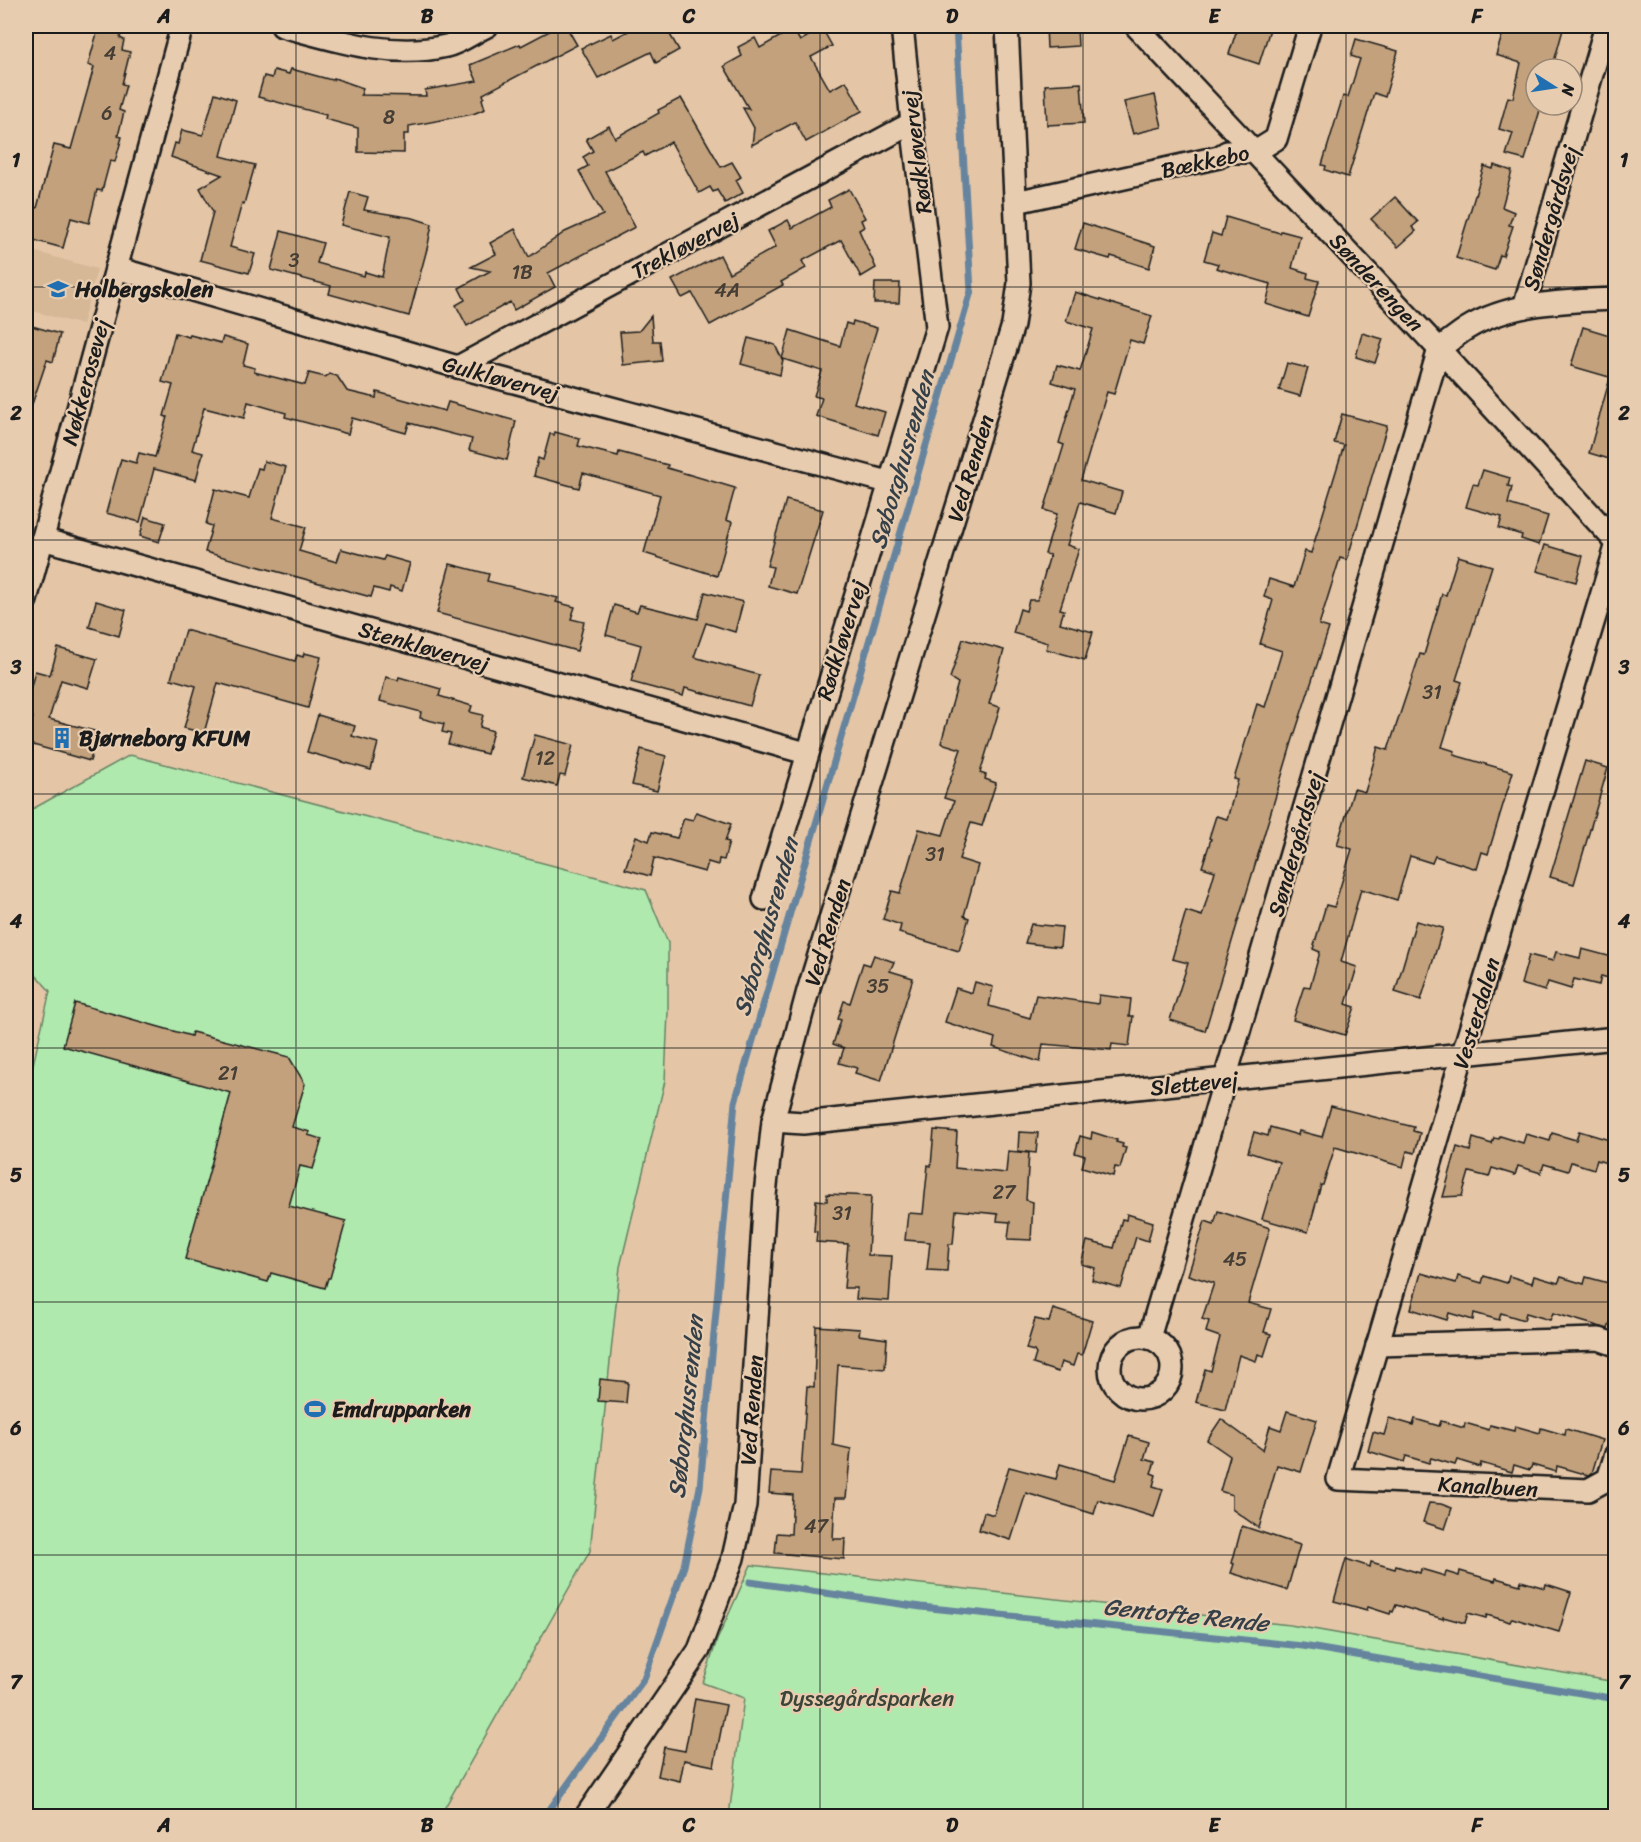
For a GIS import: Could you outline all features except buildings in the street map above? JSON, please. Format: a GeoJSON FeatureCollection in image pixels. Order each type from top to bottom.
{"type":"FeatureCollection","features":[{"type":"Feature","properties":{"kind":"street","name":"Nøkkerosevej"},"geometry":{"type":"LineString","coordinates":[[26,600],[182,26]]}},
{"type":"Feature","properties":{"kind":"street"},"geometry":{"type":"LineString","coordinates":[[282,26],[360,47],[416,51],[448,46],[487,26]]}},
{"type":"Feature","properties":{"kind":"street","name":"Rødkløvervej"},"geometry":{"type":"LineString","coordinates":[[764,899],[806,753],[937,327],[902,26]]}},
{"type":"Feature","properties":{"kind":"street","name":"Ved Renden"},"geometry":{"type":"LineString","coordinates":[[586,1816],[699,1650],[733,1558],[745,1505],[765,1195],[773,1121],[808,991],[1013,325],[1019,283],[1007,26]]}},
{"type":"Feature","properties":{"kind":"street","name":"Sønderengen"},"geometry":{"type":"LineString","coordinates":[[1136,26],[1439,349],[1616,542]]}},
{"type":"Feature","properties":{"kind":"street","name":"Bækkebo"},"geometry":{"type":"LineString","coordinates":[[1016,201],[1220,157],[1227,152],[1255,153],[1276,139],[1310,26]]}},
{"type":"Feature","properties":{"kind":"street","name":"Søndergårdsvej"},"geometry":{"type":"LineString","coordinates":[[1524,307],[1606,26]]}},
{"type":"Feature","properties":{"kind":"street","name":"Trekløvervej"},"geometry":{"type":"LineString","coordinates":[[458,367],[912,123]]}},
{"type":"Feature","properties":{"kind":"street","name":"Gulkløvervej"},"geometry":{"type":"LineString","coordinates":[[116,268],[458,367],[888,482]]}},
{"type":"Feature","properties":{"kind":"street"},"geometry":{"type":"LineString","coordinates":[[1439,349],[1467,328],[1493,316],[1524,307],[1616,299]]}},
{"type":"Feature","properties":{"kind":"street","name":"Søndergårdsvej"},"geometry":{"type":"LineString","coordinates":[[1149,1338],[1439,349]]}},
{"type":"Feature","properties":{"kind":"street","name":"Stenkløvervej"},"geometry":{"type":"LineString","coordinates":[[42,539],[806,753]]}},
{"type":"Feature","properties":{"kind":"street","name":"Vesterdalen"},"geometry":{"type":"LineString","coordinates":[[1338,1479],[1463,1053],[1616,547]]}},
{"type":"Feature","properties":{"kind":"street","name":"Slettevej"},"geometry":{"type":"LineString","coordinates":[[773,1121],[803,1123],[1616,1038]]}},
{"type":"Feature","properties":{"kind":"street"},"geometry":{"type":"LineString","coordinates":[[1377,1346],[1599,1339],[1616,1345]]}},
{"type":"Feature","properties":{"kind":"street","name":"Kanalbuen"},"geometry":{"type":"LineString","coordinates":[[1338,1479],[1588,1490],[1608,1479],[1616,1454]]}},
{"type":"Feature","properties":{"kind":"shaded area","name":"Holbergskolen"},"geometry":{"type":"Polygon","coordinates":[[[26,249],[97,269],[82,325],[26,309],[26,249]]]}},
{"type":"Feature","properties":{"kind":"green space","name":"Emdrupparken"},"geometry":{"type":"Polygon","coordinates":[[[130,755],[646,890],[668,943],[665,1081],[620,1267],[590,1551],[440,1816],[26,1816],[26,1095],[50,991],[26,964],[26,807],[29,811],[130,755]]]}},
{"type":"Feature","properties":{"kind":"green space","name":"Dyssegårdsparken"},"geometry":{"type":"Polygon","coordinates":[[[751,1565],[1290,1625],[1615,1682],[1615,1816],[729,1816],[744,1698],[703,1683],[717,1640],[751,1565]]]}},
{"type":"Feature","properties":{"kind":"waterway","name":"Søborghusrenden"},"geometry":{"type":"LineString","coordinates":[[545,1816],[644,1679],[684,1566],[700,1487],[735,1102],[971,291],[956,26]]}},
{"type":"Feature","properties":{"kind":"waterway","name":"Gentofte Rende"},"geometry":{"type":"LineString","coordinates":[[750,1582],[921,1607],[1303,1646],[1616,1699]]}},
{"type":"Feature","properties":{"kind":"place","name":"Holbergskolen"},"geometry":{"type":"Point","coordinates":[58,289]}},
{"type":"Feature","properties":{"kind":"place","name":"Bjørneborg KFUM"},"geometry":{"type":"Point","coordinates":[62,738]}},
{"type":"Feature","properties":{"kind":"place","name":"Emdrupparken"},"geometry":{"type":"Point","coordinates":[315,1409]}}]}
